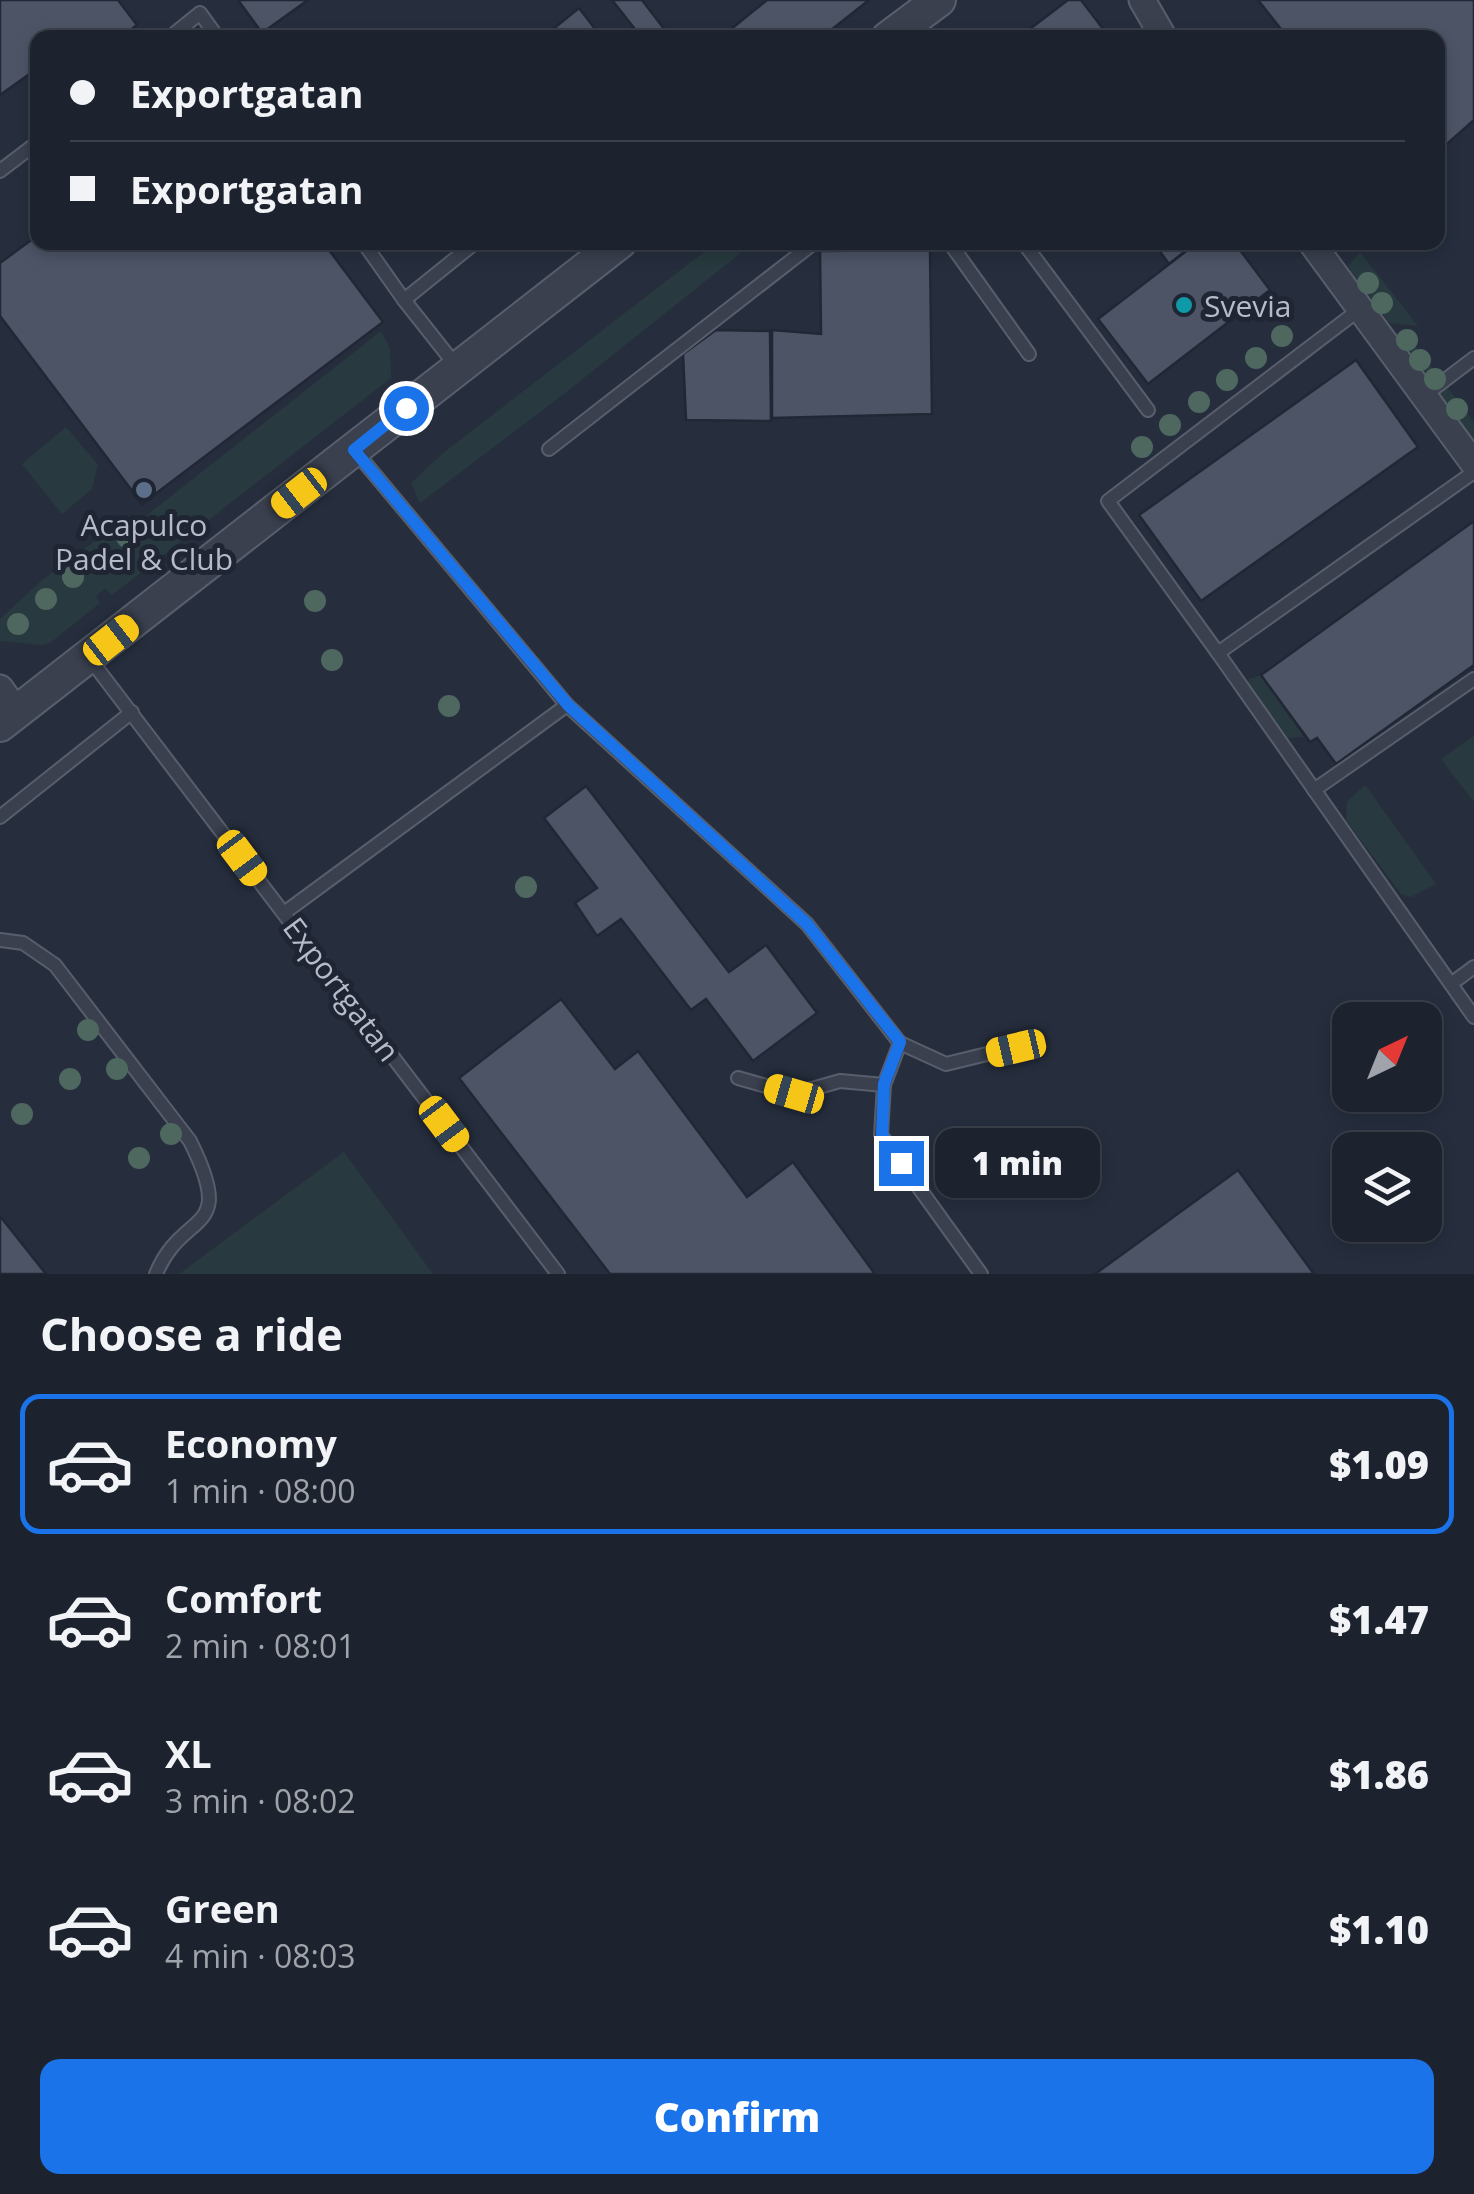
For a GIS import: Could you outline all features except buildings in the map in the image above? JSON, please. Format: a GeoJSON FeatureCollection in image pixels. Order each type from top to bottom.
{"type":"FeatureCollection","features":[{"type":"Feature","properties":{"kind":"street"},"geometry":{"type":"LineString","coordinates":[[899,30],[939,0]]}},
{"type":"Feature","properties":{"kind":"street"},"geometry":{"type":"LineString","coordinates":[[1142,0],[1159,30]]}},
{"type":"Feature","properties":{"kind":"street"},"geometry":{"type":"LineString","coordinates":[[6,708],[88,657],[610,250]]}},
{"type":"Feature","properties":{"kind":"street"},"geometry":{"type":"LineString","coordinates":[[1317,250],[1474,464]]}},
{"type":"Feature","properties":{"kind":"lane"},"geometry":{"type":"LineString","coordinates":[[179,30],[200,13],[212,30]]}},
{"type":"Feature","properties":{"kind":"lane"},"geometry":{"type":"LineString","coordinates":[[0,172],[30,148]]}},
{"type":"Feature","properties":{"kind":"lane"},"geometry":{"type":"LineString","coordinates":[[369,250],[457,367]]}},
{"type":"Feature","properties":{"kind":"lane"},"geometry":{"type":"LineString","coordinates":[[404,300],[466,250]]}},
{"type":"Feature","properties":{"kind":"lane"},"geometry":{"type":"LineString","coordinates":[[548,449],[804,250]]}},
{"type":"Feature","properties":{"kind":"lane"},"geometry":{"type":"LineString","coordinates":[[955,250],[1029,354]]}},
{"type":"Feature","properties":{"kind":"lane"},"geometry":{"type":"LineString","coordinates":[[1028,250],[1148,410]]}},
{"type":"Feature","properties":{"kind":"lane"},"geometry":{"type":"LineString","coordinates":[[1360,309],[1108,501],[1474,1016]]}},
{"type":"Feature","properties":{"kind":"lane"},"geometry":{"type":"LineString","coordinates":[[1424,396],[1474,358]]}},
{"type":"Feature","properties":{"kind":"lane"},"geometry":{"type":"LineString","coordinates":[[354,450],[568,705],[807,924],[900,1042],[946,1064],[1016,1048]]}},
{"type":"Feature","properties":{"kind":"lane"},"geometry":{"type":"LineString","coordinates":[[1218,653],[1474,472]]}},
{"type":"Feature","properties":{"kind":"lane","name":"Exportgatan"},"geometry":{"type":"LineString","coordinates":[[88,657],[558,1274]]}},
{"type":"Feature","properties":{"kind":"lane"},"geometry":{"type":"LineString","coordinates":[[1314,790],[1474,679]]}},
{"type":"Feature","properties":{"kind":"lane"},"geometry":{"type":"LineString","coordinates":[[284,913],[568,705]]}},
{"type":"Feature","properties":{"kind":"lane"},"geometry":{"type":"LineString","coordinates":[[0,817],[132,712]]}},
{"type":"Feature","properties":{"kind":"lane"},"geometry":{"type":"LineString","coordinates":[[0,940],[23,943],[55,965],[190,1141],[206,1173],[210,1198],[202,1221],[164,1254],[156,1274]]}},
{"type":"Feature","properties":{"kind":"lane"},"geometry":{"type":"LineString","coordinates":[[1451,984],[1474,967]]}},
{"type":"Feature","properties":{"kind":"lane"},"geometry":{"type":"LineString","coordinates":[[900,1042],[884,1084],[882,1135],[981,1274]]}},
{"type":"Feature","properties":{"kind":"lane"},"geometry":{"type":"LineString","coordinates":[[738,1078],[794,1094],[840,1081],[884,1084]]}},
{"type":"Feature","properties":{"kind":"shaded area"},"geometry":{"type":"Polygon","coordinates":[[[707,250],[744,250],[420,503],[411,483],[442,454],[707,250]]]}},
{"type":"Feature","properties":{"kind":"shaded area"},"geometry":{"type":"Polygon","coordinates":[[[1360,252],[1418,326],[1390,323],[1352,275],[1348,266],[1360,252]]]}},
{"type":"Feature","properties":{"kind":"shaded area"},"geometry":{"type":"Polygon","coordinates":[[[381,331],[390,348],[391,378],[112,595],[105,589],[96,596],[100,603],[50,643],[0,641],[0,619],[40,582],[130,515],[137,523],[381,331]]]}},
{"type":"Feature","properties":{"kind":"shaded area"},"geometry":{"type":"Polygon","coordinates":[[[1409,338],[1474,422],[1474,444],[1399,339],[1409,338]]]}},
{"type":"Feature","properties":{"kind":"shaded area"},"geometry":{"type":"Polygon","coordinates":[[[66,427],[98,465],[92,489],[62,514],[22,464],[66,427]]]}},
{"type":"Feature","properties":{"kind":"shaded area"},"geometry":{"type":"Polygon","coordinates":[[[1260,675],[1304,737],[1288,738],[1247,686],[1249,679],[1260,675]]]}},
{"type":"Feature","properties":{"kind":"shaded area"},"geometry":{"type":"Polygon","coordinates":[[[1474,736],[1474,802],[1441,759],[1474,736]]]}},
{"type":"Feature","properties":{"kind":"shaded area"},"geometry":{"type":"Polygon","coordinates":[[[1365,785],[1436,884],[1411,897],[1401,894],[1346,820],[1347,802],[1365,785]]]}},
{"type":"Feature","properties":{"kind":"shaded area"},"geometry":{"type":"Polygon","coordinates":[[[344,1152],[433,1274],[179,1274],[344,1152]]]}},
{"type":"Feature","properties":{"kind":"place","name":"Svevia"},"geometry":{"type":"Point","coordinates":[1184,305]}},
{"type":"Feature","properties":{"kind":"place","name":"Acapulco Padel & Club"},"geometry":{"type":"Point","coordinates":[144,490]}},
{"type":"Feature","properties":{"kind":"route"},"geometry":{"type":"LineString","coordinates":[[406,408],[354,450],[568,705],[807,924],[900,1042],[884,1084],[882,1135],[901,1163]]}}]}
